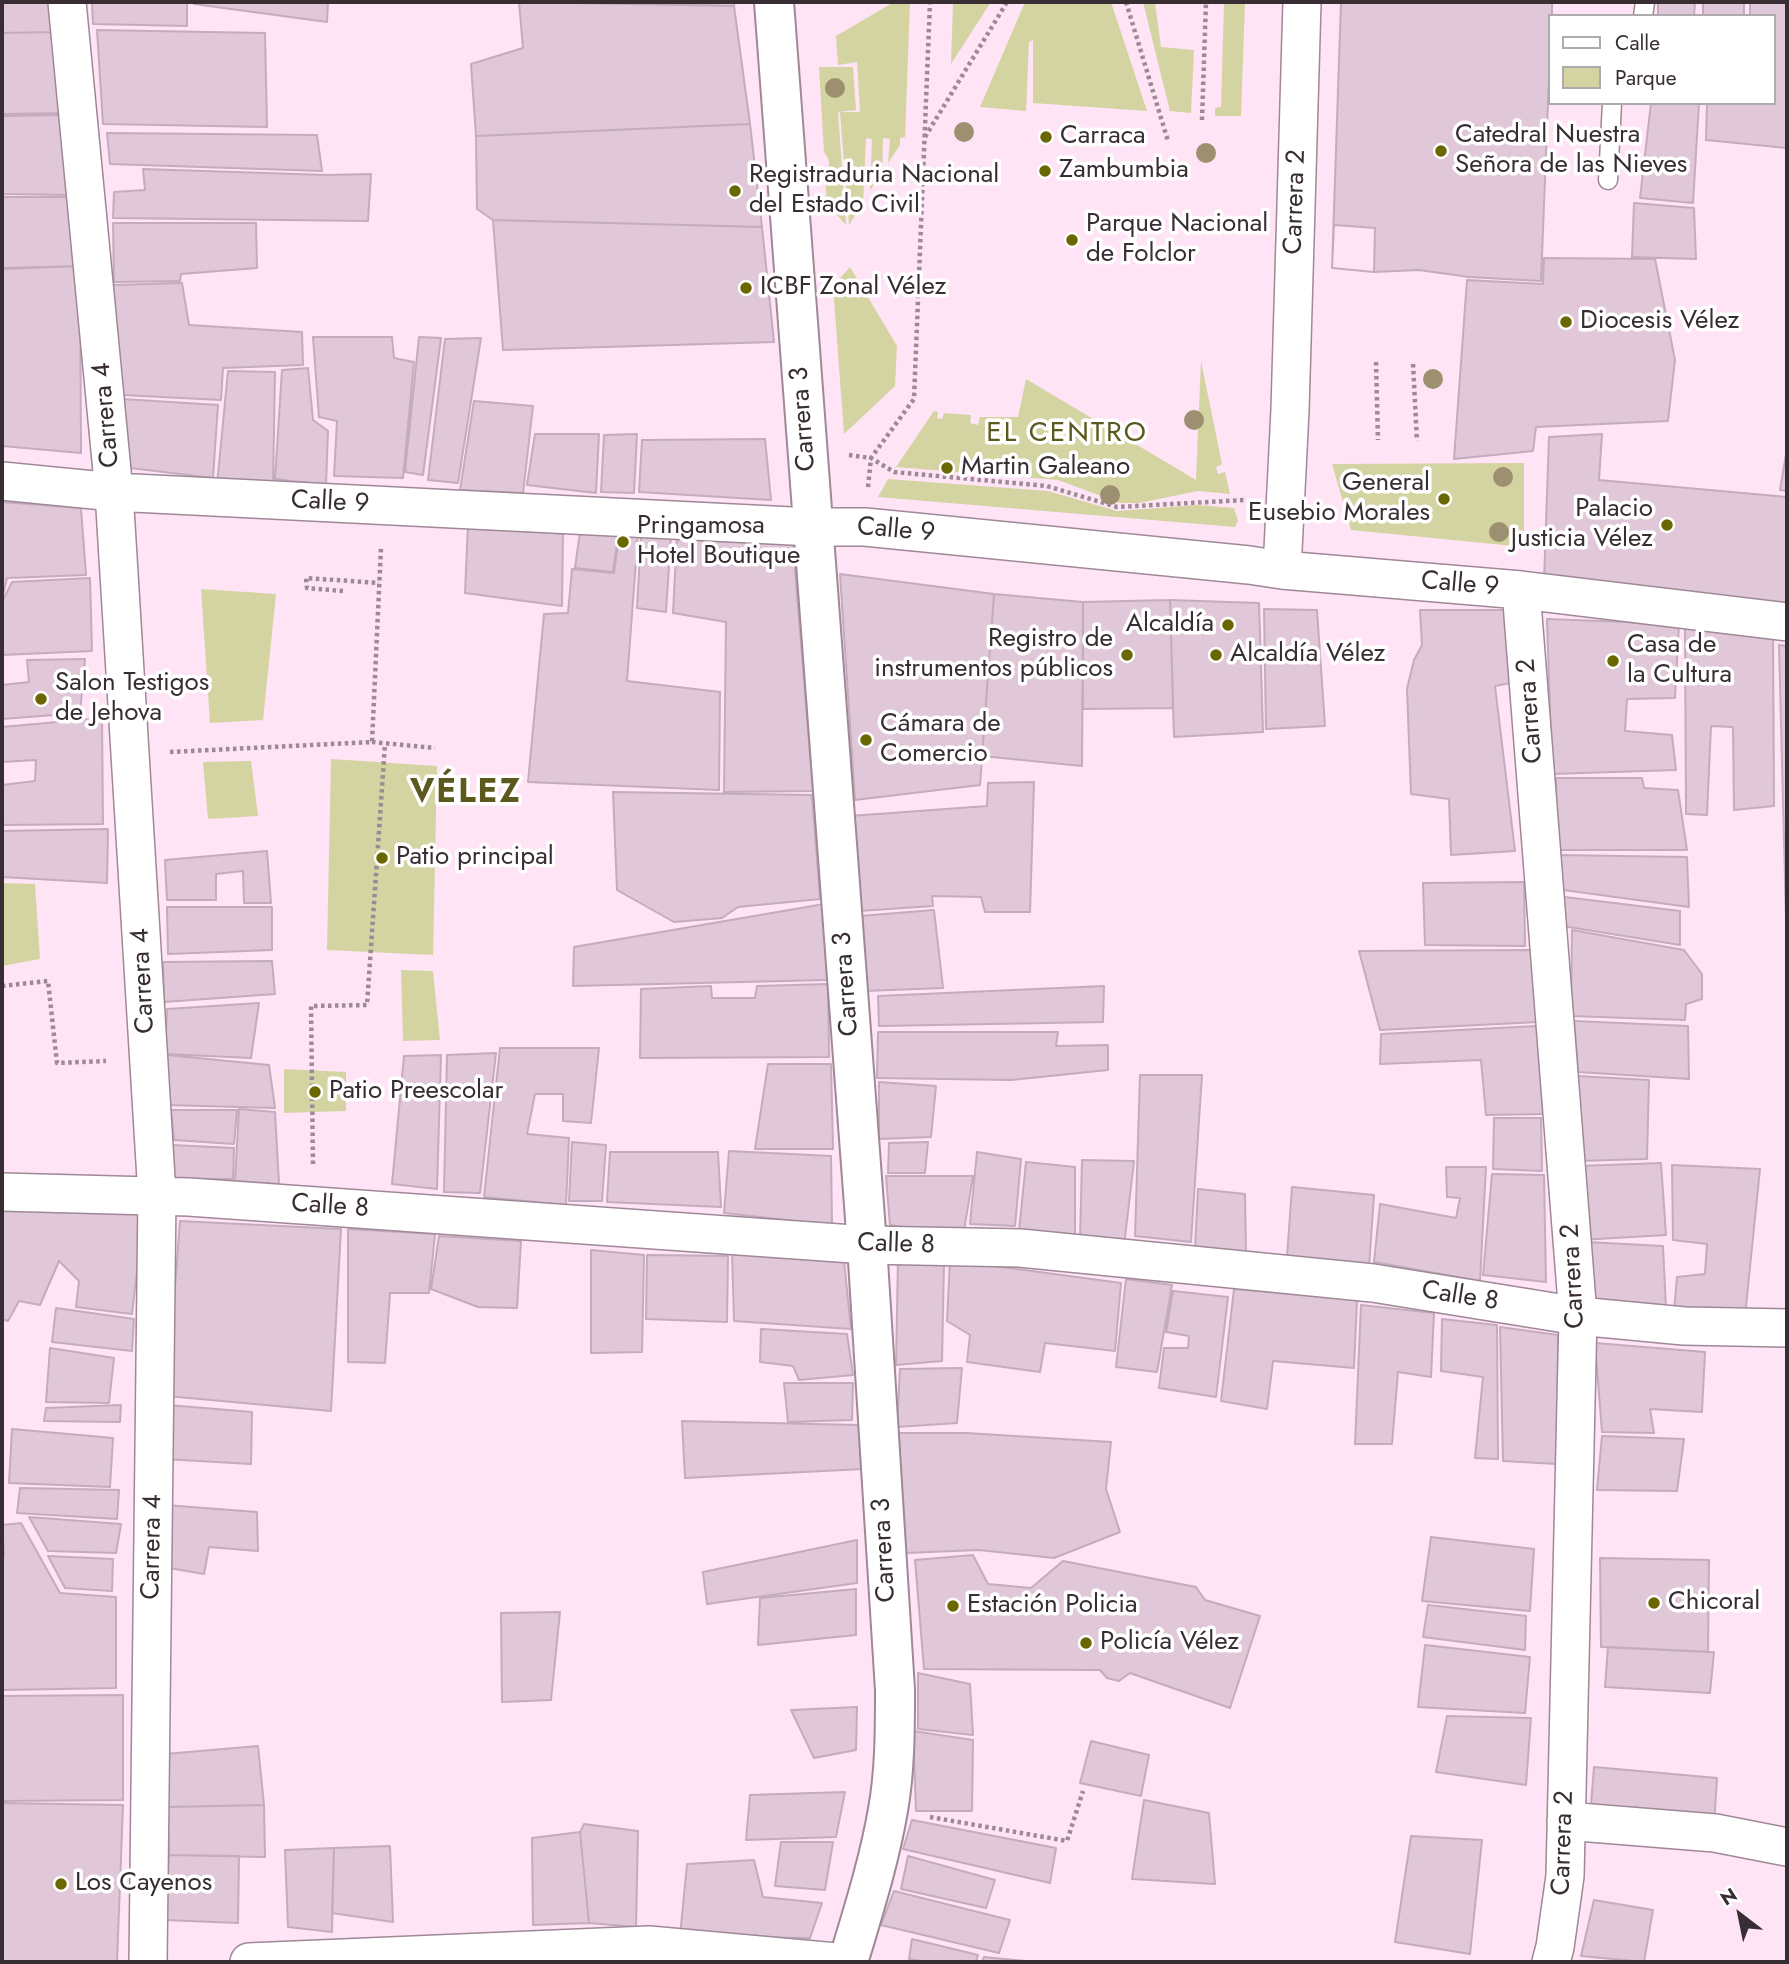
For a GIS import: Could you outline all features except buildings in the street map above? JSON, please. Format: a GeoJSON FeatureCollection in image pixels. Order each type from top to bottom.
{"type":"FeatureCollection","features":[{"type":"Feature","properties":{"kind":"street","name":"Carrera 4"},"geometry":{"type":"LineString","coordinates":[[68,2],[114,492],[157,1195],[148,1962]]}},
{"type":"Feature","properties":{"kind":"street","name":"Carrera 3"},"geometry":{"type":"LineString","coordinates":[[774,2],[867,1245],[895,1690],[895,1732],[888,1808],[869,1895],[848,1962]]}},
{"type":"Feature","properties":{"kind":"street","name":"Carrera 2"},"geometry":{"type":"LineString","coordinates":[[1282,570],[1302,2]]}},
{"type":"Feature","properties":{"kind":"street","name":"Calle 9"},"geometry":{"type":"LineString","coordinates":[[2,481],[114,492],[812,527],[865,527],[1282,570],[1521,590],[1787,622]]}},
{"type":"Feature","properties":{"kind":"street","name":"Carrera 2"},"geometry":{"type":"LineString","coordinates":[[1521,590],[1578,1316],[1565,1876],[1551,1962]]}},
{"type":"Feature","properties":{"kind":"street","name":"Calle 8"},"geometry":{"type":"LineString","coordinates":[[2,1192],[157,1195],[867,1245],[1020,1248],[1373,1283],[1578,1316],[1684,1326],[1787,1328]]}},
{"type":"Feature","properties":{"kind":"street"},"geometry":{"type":"LineString","coordinates":[[1566,1822],[1715,1833],[1787,1847]]}},
{"type":"Feature","properties":{"kind":"street"},"geometry":{"type":"LineString","coordinates":[[249,1962],[649,1945],[836,1962]]}},
{"type":"Feature","properties":{"kind":"lane"},"geometry":{"type":"LineString","coordinates":[[1608,180],[1612,105]]}},
{"type":"Feature","properties":{"kind":"path"},"geometry":{"type":"LineString","coordinates":[[866,499],[871,458],[914,399],[930,2]]}},
{"type":"Feature","properties":{"kind":"path"},"geometry":{"type":"LineString","coordinates":[[924,138],[1007,2]]}},
{"type":"Feature","properties":{"kind":"path"},"geometry":{"type":"LineString","coordinates":[[1126,2],[1168,141]]}},
{"type":"Feature","properties":{"kind":"path"},"geometry":{"type":"LineString","coordinates":[[1202,120],[1206,2]]}},
{"type":"Feature","properties":{"kind":"path"},"geometry":{"type":"LineString","coordinates":[[1376,362],[1378,440]]}},
{"type":"Feature","properties":{"kind":"path"},"geometry":{"type":"LineString","coordinates":[[1413,364],[1417,441]]}},
{"type":"Feature","properties":{"kind":"path"},"geometry":{"type":"LineString","coordinates":[[844,455],[871,458],[894,472],[1047,486],[1117,507],[1231,499],[1285,502]]}},
{"type":"Feature","properties":{"kind":"path"},"geometry":{"type":"LineString","coordinates":[[372,742],[381,534]]}},
{"type":"Feature","properties":{"kind":"path"},"geometry":{"type":"LineString","coordinates":[[343,592],[307,588],[306,578],[379,583]]}},
{"type":"Feature","properties":{"kind":"path"},"geometry":{"type":"LineString","coordinates":[[164,752],[372,742],[435,748]]}},
{"type":"Feature","properties":{"kind":"path"},"geometry":{"type":"LineString","coordinates":[[313,1170],[311,1006],[367,1005],[385,744]]}},
{"type":"Feature","properties":{"kind":"path"},"geometry":{"type":"LineString","coordinates":[[2,986],[48,981],[57,1063],[106,1063],[104,1049]]}},
{"type":"Feature","properties":{"kind":"path"},"geometry":{"type":"LineString","coordinates":[[888,1808],[1067,1841],[1083,1791]]}},
{"type":"Feature","properties":{"kind":"green space"},"geometry":{"type":"Polygon","coordinates":[[[894,2],[910,2],[905,137],[900,138],[900,145],[888,163],[890,139],[883,138],[882,173],[870,190],[872,139],[866,138],[863,203],[849,225],[840,112],[860,112],[857,62],[838,65],[836,36],[894,2]]]}},
{"type":"Feature","properties":{"kind":"green space"},"geometry":{"type":"Polygon","coordinates":[[[953,2],[991,2],[951,64],[953,2]]]}},
{"type":"Feature","properties":{"kind":"green space"},"geometry":{"type":"Polygon","coordinates":[[[1025,2],[1111,2],[1147,111],[1033,103],[1033,40],[1029,42],[1026,111],[980,107],[1025,2]]]}},
{"type":"Feature","properties":{"kind":"green space"},"geometry":{"type":"Polygon","coordinates":[[[1143,2],[1155,2],[1161,47],[1194,50],[1191,113],[1170,111],[1143,2]]]}},
{"type":"Feature","properties":{"kind":"green space"},"geometry":{"type":"Polygon","coordinates":[[[1224,2],[1245,2],[1241,116],[1215,116],[1215,108],[1221,107],[1224,2]]]}},
{"type":"Feature","properties":{"kind":"green space"},"geometry":{"type":"Polygon","coordinates":[[[819,67],[853,67],[856,110],[838,112],[846,225],[827,204],[825,173],[829,162],[824,152],[819,67]]]}},
{"type":"Feature","properties":{"kind":"green space"},"geometry":{"type":"Polygon","coordinates":[[[850,267],[897,346],[895,386],[844,434],[833,286],[850,267]]]}},
{"type":"Feature","properties":{"kind":"green space"},"geometry":{"type":"Polygon","coordinates":[[[1201,361],[1222,464],[1216,467],[1218,474],[1225,472],[1230,494],[1198,491],[1139,503],[1120,503],[1058,480],[896,467],[934,411],[938,412],[937,418],[942,419],[944,413],[971,415],[970,423],[978,425],[980,417],[1018,417],[1026,379],[1196,480],[1201,361]]]}},
{"type":"Feature","properties":{"kind":"green space"},"geometry":{"type":"Polygon","coordinates":[[[1524,463],[1524,547],[1351,530],[1332,464],[1524,463]]]}},
{"type":"Feature","properties":{"kind":"green space"},"geometry":{"type":"Polygon","coordinates":[[[888,479],[1048,491],[1117,511],[1198,505],[1234,508],[1238,521],[1235,527],[878,497],[888,479]]]}},
{"type":"Feature","properties":{"kind":"green space"},"geometry":{"type":"Polygon","coordinates":[[[201,589],[276,594],[263,720],[210,723],[201,589]]]}},
{"type":"Feature","properties":{"kind":"green space","name":"Patio principal"},"geometry":{"type":"Polygon","coordinates":[[[331,759],[437,766],[433,955],[327,950],[331,759]]]}},
{"type":"Feature","properties":{"kind":"green space"},"geometry":{"type":"Polygon","coordinates":[[[251,761],[258,816],[208,819],[203,762],[251,761]]]}},
{"type":"Feature","properties":{"kind":"green space"},"geometry":{"type":"Polygon","coordinates":[[[2,883],[35,884],[40,959],[2,966],[2,883]]]}},
{"type":"Feature","properties":{"kind":"green space"},"geometry":{"type":"Polygon","coordinates":[[[401,970],[433,971],[440,1040],[403,1041],[401,970]]]}},
{"type":"Feature","properties":{"kind":"green space","name":"Patio Preescolar"},"geometry":{"type":"Polygon","coordinates":[[[284,1069],[346,1072],[346,1111],[284,1113],[284,1069]]]}},
{"type":"Feature","properties":{"kind":"place","name":"Carraca"},"geometry":{"type":"Point","coordinates":[1046,137]}},
{"type":"Feature","properties":{"kind":"place","name":"Catedral Nuestra Señora de las Nieves"},"geometry":{"type":"Point","coordinates":[1441,151]}},
{"type":"Feature","properties":{"kind":"place","name":"Zambumbia"},"geometry":{"type":"Point","coordinates":[1045,171]}},
{"type":"Feature","properties":{"kind":"place","name":"Registraduria Nacional del Estado Civil"},"geometry":{"type":"Point","coordinates":[735,191]}},
{"type":"Feature","properties":{"kind":"place","name":"Parque Nacional de Folclor"},"geometry":{"type":"Point","coordinates":[1072,240]}},
{"type":"Feature","properties":{"kind":"place","name":"ICBF Zonal Vélez"},"geometry":{"type":"Point","coordinates":[746,288]}},
{"type":"Feature","properties":{"kind":"place","name":"Diocesis Vélez"},"geometry":{"type":"Point","coordinates":[1566,322]}},
{"type":"Feature","properties":{"kind":"place","name":"Martin Galeano"},"geometry":{"type":"Point","coordinates":[947,468]}},
{"type":"Feature","properties":{"kind":"place","name":"General Eusebio Morales"},"geometry":{"type":"Point","coordinates":[1444,499]}},
{"type":"Feature","properties":{"kind":"place","name":"Palacio Justicia Vélez"},"geometry":{"type":"Point","coordinates":[1667,525]}},
{"type":"Feature","properties":{"kind":"place","name":"Pringamosa Hotel Boutique"},"geometry":{"type":"Point","coordinates":[623,542]}},
{"type":"Feature","properties":{"kind":"place","name":"Alcaldía"},"geometry":{"type":"Point","coordinates":[1228,625]}},
{"type":"Feature","properties":{"kind":"place","name":"Registro de instrumentos públicos"},"geometry":{"type":"Point","coordinates":[1127,655]}},
{"type":"Feature","properties":{"kind":"place","name":"Alcaldía Vélez"},"geometry":{"type":"Point","coordinates":[1216,655]}},
{"type":"Feature","properties":{"kind":"place","name":"Casa de la Cultura"},"geometry":{"type":"Point","coordinates":[1613,661]}},
{"type":"Feature","properties":{"kind":"place","name":"Salon Testigos de Jehova"},"geometry":{"type":"Point","coordinates":[41,699]}},
{"type":"Feature","properties":{"kind":"place","name":"Cámara de Comercio"},"geometry":{"type":"Point","coordinates":[866,740]}},
{"type":"Feature","properties":{"kind":"place","name":"Patio principal"},"geometry":{"type":"Point","coordinates":[382,858]}},
{"type":"Feature","properties":{"kind":"place","name":"Patio Preescolar"},"geometry":{"type":"Point","coordinates":[315,1092]}},
{"type":"Feature","properties":{"kind":"place","name":"Chicoral"},"geometry":{"type":"Point","coordinates":[1654,1603]}},
{"type":"Feature","properties":{"kind":"place","name":"Estación Policia"},"geometry":{"type":"Point","coordinates":[953,1606]}},
{"type":"Feature","properties":{"kind":"place","name":"Policía Vélez"},"geometry":{"type":"Point","coordinates":[1086,1643]}},
{"type":"Feature","properties":{"kind":"place","name":"Los Cayenos"},"geometry":{"type":"Point","coordinates":[61,1884]}},
{"type":"Feature","properties":{"kind":"district","name":"EL CENTRO"},"geometry":{"type":"Point","coordinates":[1067,434]}},
{"type":"Feature","properties":{"kind":"district","name":"VÉLEZ"},"geometry":{"type":"Point","coordinates":[466,794]}}]}
